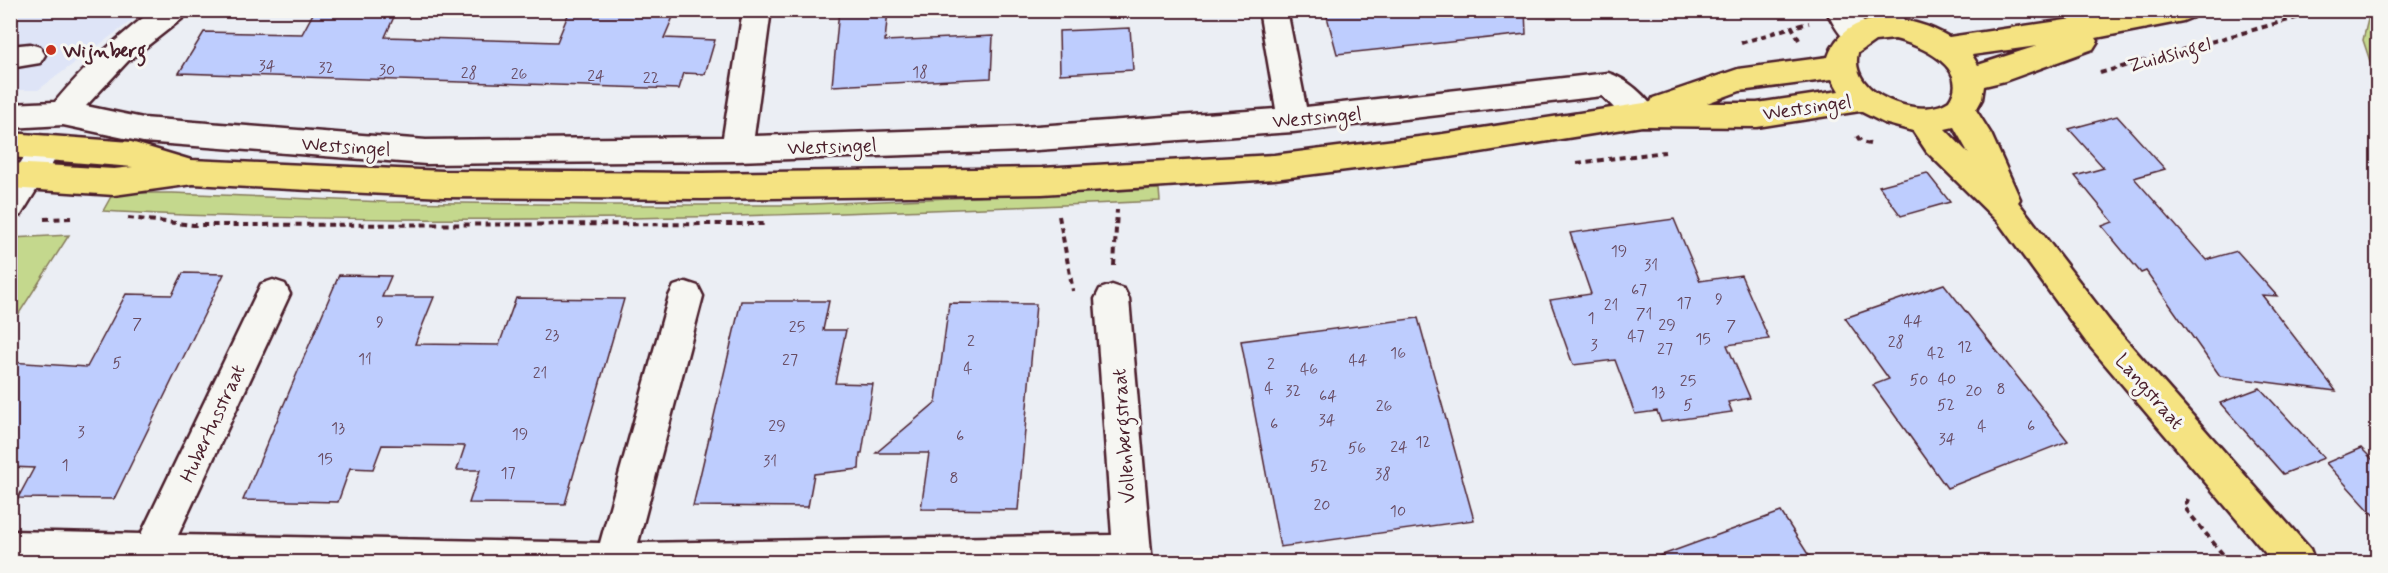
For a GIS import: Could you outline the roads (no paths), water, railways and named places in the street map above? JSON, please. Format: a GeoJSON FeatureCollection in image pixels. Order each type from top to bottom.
{"type":"FeatureCollection","features":[{"type":"Feature","properties":{"kind":"main road","name":"Zuidsingel"},"geometry":{"type":"LineString","coordinates":[[1947,48],[2126,23],[2183,10]]}},
{"type":"Feature","properties":{"kind":"main road"},"geometry":{"type":"LineString","coordinates":[[1889,19],[1947,48],[1961,62],[1969,78],[1967,101],[1959,110],[1943,118],[1923,121],[1902,118],[1881,110],[1864,99],[1849,83],[1842,66],[1845,48],[1858,35],[1875,29],[1889,19]]}},
{"type":"Feature","properties":{"kind":"main road","name":"Zuidsingel"},"geometry":{"type":"LineString","coordinates":[[1969,78],[1995,73],[2044,56],[2126,23]]}},
{"type":"Feature","properties":{"kind":"main road","name":"Westsingel"},"geometry":{"type":"LineString","coordinates":[[1642,114],[1738,81],[1842,66]]}},
{"type":"Feature","properties":{"kind":"main road","name":"Westsingel"},"geometry":{"type":"LineString","coordinates":[[20,175],[114,182],[193,172],[455,184],[702,186],[1042,181],[1274,167],[1443,146],[1642,114],[1757,115],[1864,99]]}},
{"type":"Feature","properties":{"kind":"main road","name":"Langstraat"},"geometry":{"type":"LineString","coordinates":[[1959,110],[1976,134],[2010,214]]}},
{"type":"Feature","properties":{"kind":"main road","name":"Langstraat"},"geometry":{"type":"LineString","coordinates":[[1923,121],[1938,143],[2010,214],[2099,333],[2297,562]]}},
{"type":"Feature","properties":{"kind":"main road","name":"Westsingel"},"geometry":{"type":"LineString","coordinates":[[10,145],[131,154],[193,172]]}},
{"type":"Feature","properties":{"kind":"street"},"geometry":{"type":"LineString","coordinates":[[63,113],[94,76],[118,53],[174,10]]}},
{"type":"Feature","properties":{"kind":"street"},"geometry":{"type":"LineString","coordinates":[[737,149],[757,10]]}},
{"type":"Feature","properties":{"kind":"street"},"geometry":{"type":"LineString","coordinates":[[1272,10],[1293,120]]}},
{"type":"Feature","properties":{"kind":"street"},"geometry":{"type":"LineString","coordinates":[[1840,10],[1858,35]]}},
{"type":"Feature","properties":{"kind":"street","name":"Westsingel"},"geometry":{"type":"LineString","coordinates":[[10,116],[63,113],[143,130],[426,152],[737,149],[1023,139],[1293,120],[1608,84],[1642,114]]}},
{"type":"Feature","properties":{"kind":"street"},"geometry":{"type":"LineString","coordinates":[[10,206],[20,175],[46,148]]}},
{"type":"Feature","properties":{"kind":"street","name":"Hubertusstraat"},"geometry":{"type":"LineString","coordinates":[[151,552],[273,294]]}},
{"type":"Feature","properties":{"kind":"street"},"geometry":{"type":"LineString","coordinates":[[614,561],[686,296]]}},
{"type":"Feature","properties":{"kind":"street","name":"Vollenbergstraat"},"geometry":{"type":"LineString","coordinates":[[1113,304],[1134,558]]}},
{"type":"Feature","properties":{"kind":"street"},"geometry":{"type":"LineString","coordinates":[[10,549],[614,561],[1134,558]]}},
{"type":"Feature","properties":{"kind":"place","name":"Wijnberg"},"geometry":{"type":"Point","coordinates":[51,50]}}]}
